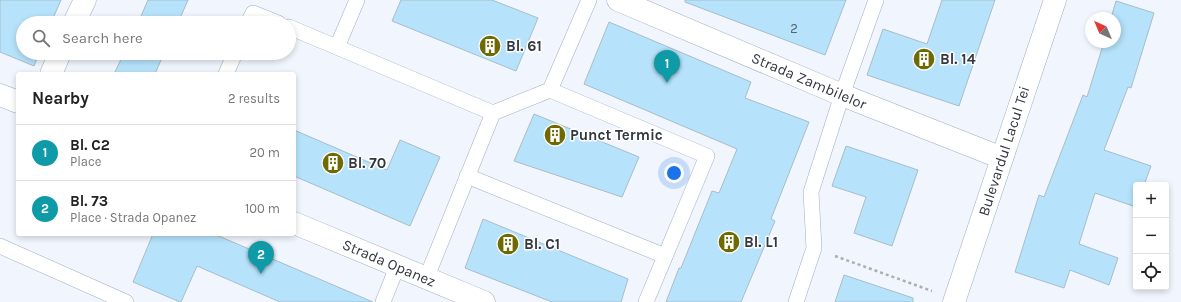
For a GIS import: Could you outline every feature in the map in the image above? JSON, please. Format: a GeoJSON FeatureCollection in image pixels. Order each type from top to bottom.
{"type":"FeatureCollection","features":[{"type":"Feature","properties":{"kind":"street"},"geometry":{"type":"LineString","coordinates":[[77,16],[85,0]]}},
{"type":"Feature","properties":{"kind":"street","name":"Strada Zambilelor"},"geometry":{"type":"LineString","coordinates":[[618,0],[842,95],[1002,158]]}},
{"type":"Feature","properties":{"kind":"street","name":"Bulevardul Lacul Tei"},"geometry":{"type":"LineString","coordinates":[[957,301],[1002,158],[1055,0]]}},
{"type":"Feature","properties":{"kind":"street"},"geometry":{"type":"LineString","coordinates":[[52,72],[57,60]]}},
{"type":"Feature","properties":{"kind":"street"},"geometry":{"type":"LineString","coordinates":[[0,95],[16,101]]}},
{"type":"Feature","properties":{"kind":"street","name":"Strada Opanez"},"geometry":{"type":"LineString","coordinates":[[296,224],[484,302]]}},
{"type":"Feature","properties":{"kind":"lane"},"geometry":{"type":"LineString","coordinates":[[338,47],[357,0]]}},
{"type":"Feature","properties":{"kind":"lane"},"geometry":{"type":"LineString","coordinates":[[296,30],[493,113],[550,90],[589,0]]}},
{"type":"Feature","properties":{"kind":"lane"},"geometry":{"type":"LineString","coordinates":[[796,302],[814,248],[811,192],[842,95],[876,0]]}},
{"type":"Feature","properties":{"kind":"lane"},"geometry":{"type":"LineString","coordinates":[[251,16],[253,12],[262,16]]}},
{"type":"Feature","properties":{"kind":"lane"},"geometry":{"type":"LineString","coordinates":[[227,72],[232,60]]}},
{"type":"Feature","properties":{"kind":"lane"},"geometry":{"type":"LineString","coordinates":[[550,90],[707,156],[646,302]]}},
{"type":"Feature","properties":{"kind":"lane"},"geometry":{"type":"LineString","coordinates":[[426,279],[493,113]]}},
{"type":"Feature","properties":{"kind":"lane"},"geometry":{"type":"LineString","coordinates":[[467,176],[664,256]]}},
{"type":"Feature","properties":{"kind":"lane"},"geometry":{"type":"LineString","coordinates":[[0,246],[126,302]]}},
{"type":"Feature","properties":{"kind":"lane"},"geometry":{"type":"LineString","coordinates":[[383,302],[397,267]]}},
{"type":"Feature","properties":{"kind":"path"},"geometry":{"type":"LineString","coordinates":[[814,248],[957,301]]}},
{"type":"Feature","properties":{"kind":"building"},"geometry":{"type":"Polygon","coordinates":[[[0,0],[61,0],[54,16],[16,16],[16,59],[0,52],[0,0]]]}},
{"type":"Feature","properties":{"kind":"building"},"geometry":{"type":"Polygon","coordinates":[[[148,0],[188,0],[181,16],[141,16],[148,0]]]}},
{"type":"Feature","properties":{"kind":"building","name":"Bl. 61"},"geometry":{"type":"Polygon","coordinates":[[[401,0],[492,0],[538,18],[516,71],[392,21],[401,0]]]}},
{"type":"Feature","properties":{"kind":"building"},"geometry":{"type":"Polygon","coordinates":[[[685,0],[846,0],[825,55],[685,2],[685,0]]]}},
{"type":"Feature","properties":{"kind":"building","name":"Bl. 14"},"geometry":{"type":"Polygon","coordinates":[[[942,0],[995,0],[959,106],[867,75],[883,29],[927,44],[942,0]]]}},
{"type":"Feature","properties":{"kind":"building"},"geometry":{"type":"Polygon","coordinates":[[[1116,1],[1154,13],[1131,88],[1128,87],[1104,150],[1151,166],[1145,182],[1133,182],[1133,206],[1095,193],[1079,244],[1118,258],[1109,285],[1070,270],[1064,288],[1015,272],[1039,195],[1044,197],[1083,95],[1087,97],[1102,48],[1121,48],[1121,12],[1113,12],[1116,1]]]}},
{"type":"Feature","properties":{"kind":"building"},"geometry":{"type":"Polygon","coordinates":[[[609,22],[751,82],[745,98],[809,122],[771,219],[775,221],[741,302],[666,302],[712,191],[719,193],[737,149],[584,84],[609,22]]]}},
{"type":"Feature","properties":{"kind":"building"},"geometry":{"type":"Polygon","coordinates":[[[19,60],[36,60],[34,66],[19,60]]]}},
{"type":"Feature","properties":{"kind":"building"},"geometry":{"type":"Polygon","coordinates":[[[121,60],[161,60],[156,72],[115,72],[121,60]]]}},
{"type":"Feature","properties":{"kind":"building","name":"Punct Termic"},"geometry":{"type":"Polygon","coordinates":[[[534,114],[639,157],[622,197],[514,161],[534,114]]]}},
{"type":"Feature","properties":{"kind":"building","name":"Bl. 70"},"geometry":{"type":"Polygon","coordinates":[[[296,131],[387,170],[400,140],[440,157],[410,226],[296,177],[296,131]]]}},
{"type":"Feature","properties":{"kind":"building"},"geometry":{"type":"Polygon","coordinates":[[[846,146],[918,170],[892,246],[854,233],[866,197],[832,186],[846,146]]]}},
{"type":"Feature","properties":{"kind":"building","name":"Bl. C1"},"geometry":{"type":"Polygon","coordinates":[[[483,219],[628,279],[621,302],[552,302],[465,268],[483,219]]]}},
{"type":"Feature","properties":{"kind":"building"},"geometry":{"type":"Polygon","coordinates":[[[152,236],[219,236],[373,302],[280,302],[197,266],[181,302],[133,282],[152,236]]]}},
{"type":"Feature","properties":{"kind":"building"},"geometry":{"type":"Polygon","coordinates":[[[844,275],[913,298],[913,302],[835,302],[844,275]]]}},
{"type":"Feature","properties":{"kind":"place","name":"Bl. 61"},"geometry":{"type":"Point","coordinates":[490,46]}},
{"type":"Feature","properties":{"kind":"place","name":"Bl. 14"},"geometry":{"type":"Point","coordinates":[924,59]}},
{"type":"Feature","properties":{"kind":"place","name":"Bl. C2"},"geometry":{"type":"Point","coordinates":[667,83]}},
{"type":"Feature","properties":{"kind":"place","name":"Punct Termic"},"geometry":{"type":"Point","coordinates":[555,135]}},
{"type":"Feature","properties":{"kind":"place","name":"Bl. 70"},"geometry":{"type":"Point","coordinates":[333,163]}},
{"type":"Feature","properties":{"kind":"place","name":"Bl. L1"},"geometry":{"type":"Point","coordinates":[729,242]}},
{"type":"Feature","properties":{"kind":"place","name":"Bl. C1"},"geometry":{"type":"Point","coordinates":[508,244]}},
{"type":"Feature","properties":{"kind":"place","name":"Bl. 73"},"geometry":{"type":"Point","coordinates":[261,274]}}]}
